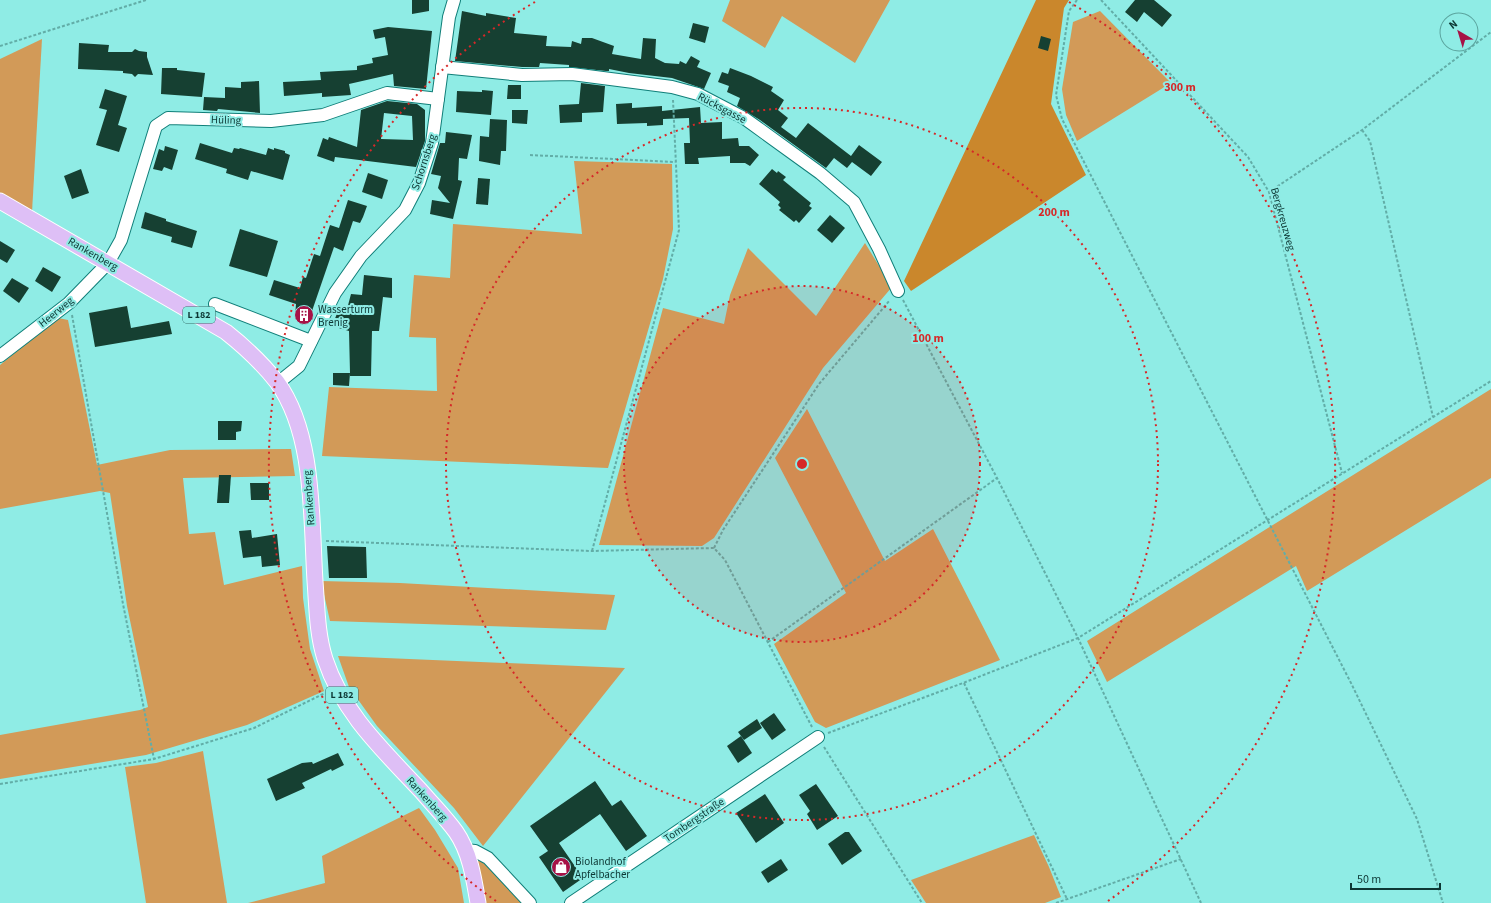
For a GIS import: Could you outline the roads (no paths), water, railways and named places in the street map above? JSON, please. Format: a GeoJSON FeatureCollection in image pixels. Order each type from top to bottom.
{"type":"FeatureCollection","features":[{"type":"Feature","properties":{"kind":"main road","name":"Rankenberg"},"geometry":{"type":"LineString","coordinates":[[0,201],[226,332],[254,355],[278,383],[294,411],[306,454],[318,623],[325,658],[337,687],[351,712],[372,738],[438,810],[456,832],[465,850],[474,878],[478,903]]}},
{"type":"Feature","properties":{"kind":"street","name":"Schornsberg"},"geometry":{"type":"LineString","coordinates":[[278,383],[299,366],[322,317],[339,286],[361,256],[405,210],[419,183],[432,143],[449,17],[454,0]]}},
{"type":"Feature","properties":{"kind":"street","name":"Rücksgasse"},"geometry":{"type":"LineString","coordinates":[[442,68],[522,75],[572,74],[672,87],[698,94],[744,118],[820,173],[854,202],[879,249],[898,291]]}},
{"type":"Feature","properties":{"kind":"street","name":"Hüling"},"geometry":{"type":"LineString","coordinates":[[108,263],[121,240],[156,126],[168,118],[270,121],[323,115],[387,93],[438,99]]}},
{"type":"Feature","properties":{"kind":"street","name":"Heerweg"},"geometry":{"type":"LineString","coordinates":[[0,356],[69,303],[108,263]]}},
{"type":"Feature","properties":{"kind":"street"},"geometry":{"type":"LineString","coordinates":[[215,304],[311,341]]}},
{"type":"Feature","properties":{"kind":"street","name":"Tombergstraße"},"geometry":{"type":"LineString","coordinates":[[571,903],[818,737]]}},
{"type":"Feature","properties":{"kind":"street"},"geometry":{"type":"LineString","coordinates":[[465,850],[476,851],[488,858],[530,903]]}},
{"type":"Feature","properties":{"kind":"place","name":"Wasserturm Brenig"},"geometry":{"type":"Point","coordinates":[304,315]}},
{"type":"Feature","properties":{"kind":"place","name":"Biolandhof Apfelbacher"},"geometry":{"type":"Point","coordinates":[561,867]}}]}
